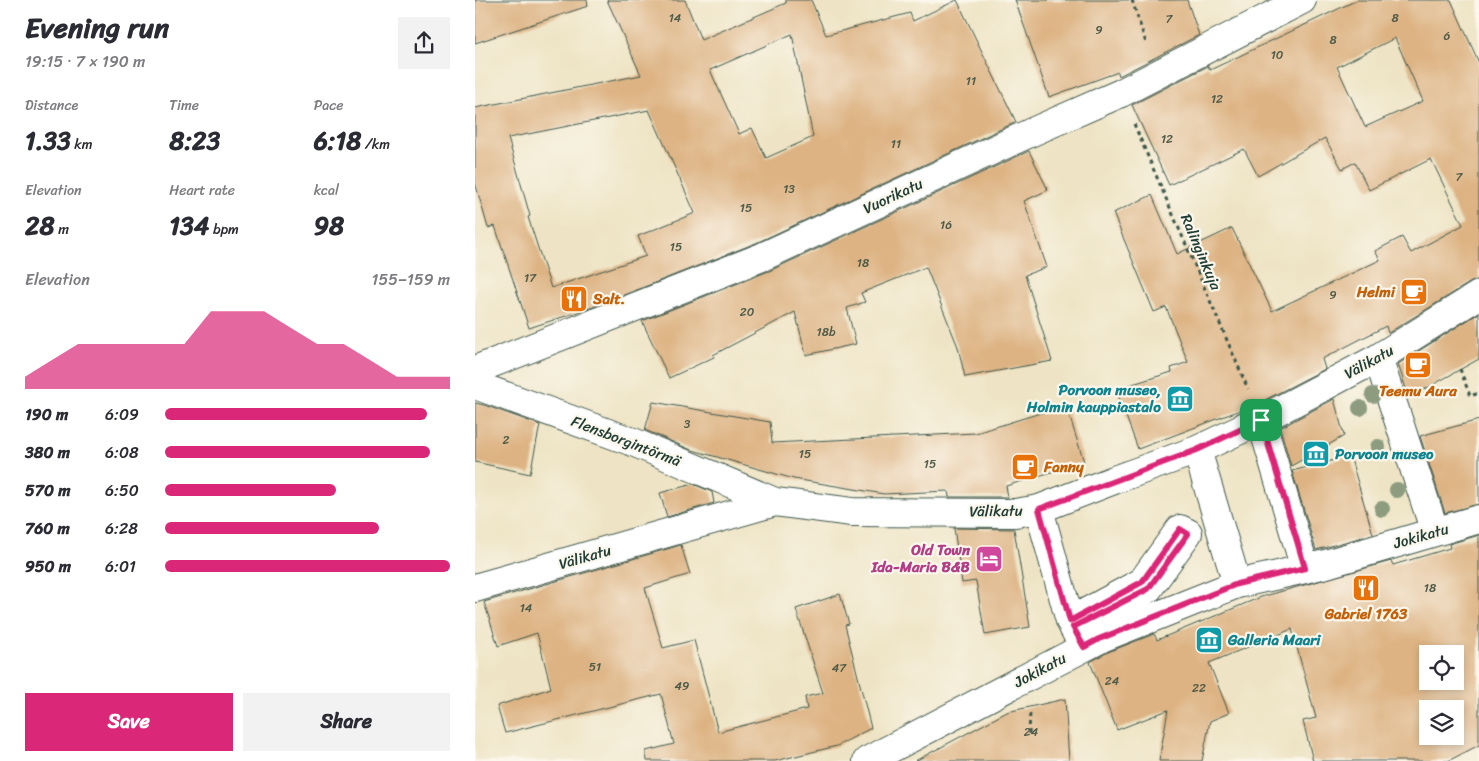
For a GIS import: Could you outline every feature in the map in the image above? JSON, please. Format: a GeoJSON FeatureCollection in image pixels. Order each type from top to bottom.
{"type":"FeatureCollection","features":[{"type":"Feature","properties":{"kind":"street","name":"Vuorikatu"},"geometry":{"type":"LineString","coordinates":[[475,370],[762,257],[1032,132],[1121,93],[1302,0]]}},
{"type":"Feature","properties":{"kind":"street","name":"Välikatu"},"geometry":{"type":"LineString","coordinates":[[475,588],[775,502],[852,512],[1015,513],[1039,509],[1197,450],[1261,420],[1378,358],[1479,294]]}},
{"type":"Feature","properties":{"kind":"street"},"geometry":{"type":"LineString","coordinates":[[1378,358],[1435,532]]}},
{"type":"Feature","properties":{"kind":"street","name":"Flensborgintörmä"},"geometry":{"type":"LineString","coordinates":[[475,385],[633,442],[775,502]]}},
{"type":"Feature","properties":{"kind":"street"},"geometry":{"type":"LineString","coordinates":[[1261,420],[1305,568]]}},
{"type":"Feature","properties":{"kind":"street"},"geometry":{"type":"LineString","coordinates":[[1197,450],[1237,584]]}},
{"type":"Feature","properties":{"kind":"street"},"geometry":{"type":"LineString","coordinates":[[1039,509],[1070,621],[1142,582],[1180,529],[1188,534],[1148,589],[1073,627],[1084,647]]}},
{"type":"Feature","properties":{"kind":"street","name":"Jokikatu"},"geometry":{"type":"LineString","coordinates":[[867,761],[1099,639],[1237,584],[1305,568],[1479,520]]}},
{"type":"Feature","properties":{"kind":"path"},"geometry":{"type":"LineString","coordinates":[[1132,0],[1156,75]]}},
{"type":"Feature","properties":{"kind":"path","name":"Ralinginkuja"},"geometry":{"type":"LineString","coordinates":[[1121,93],[1261,420]]}},
{"type":"Feature","properties":{"kind":"path"},"geometry":{"type":"LineString","coordinates":[[1460,369],[1470,396],[1479,393]]}},
{"type":"Feature","properties":{"kind":"building"},"geometry":{"type":"Polygon","coordinates":[[[475,0],[587,0],[588,6],[475,43],[475,0]]]}},
{"type":"Feature","properties":{"kind":"building"},"geometry":{"type":"Polygon","coordinates":[[[607,0],[685,0],[701,40],[786,3],[786,0],[811,0],[826,35],[910,13],[913,21],[957,0],[1016,122],[756,243],[593,307],[529,328],[495,226],[488,228],[475,182],[475,108],[641,75],[607,0]],[[792,34],[710,70],[739,134],[752,128],[766,158],[813,137],[792,34]],[[649,110],[508,138],[530,216],[528,217],[551,288],[646,256],[638,236],[695,213],[649,110]]]}},
{"type":"Feature","properties":{"kind":"building"},"geometry":{"type":"Polygon","coordinates":[[[1015,0],[1187,0],[1199,35],[1119,76],[1118,72],[1049,97],[1015,0]]]}},
{"type":"Feature","properties":{"kind":"building"},"geometry":{"type":"Polygon","coordinates":[[[1357,0],[1451,0],[1479,63],[1479,279],[1471,282],[1388,333],[1386,326],[1322,359],[1325,369],[1259,403],[1138,449],[1116,389],[1172,372],[1171,368],[1188,362],[1166,307],[1154,312],[1113,213],[1152,195],[1177,254],[1232,228],[1272,311],[1380,260],[1375,251],[1402,237],[1411,253],[1463,225],[1431,159],[1369,190],[1355,162],[1342,169],[1325,138],[1258,176],[1244,149],[1169,185],[1132,105],[1208,66],[1210,70],[1357,0]],[[1395,38],[1337,67],[1365,127],[1423,101],[1395,38]]]}},
{"type":"Feature","properties":{"kind":"building"},"geometry":{"type":"Polygon","coordinates":[[[1029,151],[1048,190],[1024,201],[1047,267],[1025,275],[1052,361],[965,377],[958,347],[926,267],[861,293],[865,302],[847,308],[856,344],[806,355],[795,312],[713,355],[714,357],[669,378],[642,321],[769,271],[1029,151]]]}},
{"type":"Feature","properties":{"kind":"building"},"geometry":{"type":"Polygon","coordinates":[[[1479,313],[1479,359],[1409,398],[1398,364],[1479,313]]]}},
{"type":"Feature","properties":{"kind":"building"},"geometry":{"type":"Polygon","coordinates":[[[1334,399],[1344,436],[1291,466],[1280,428],[1334,399]]]}},
{"type":"Feature","properties":{"kind":"building"},"geometry":{"type":"Polygon","coordinates":[[[653,402],[770,422],[772,443],[976,433],[1066,405],[1084,462],[1006,486],[1008,497],[949,497],[948,491],[884,494],[794,479],[689,449],[645,430],[653,402]]]}},
{"type":"Feature","properties":{"kind":"building"},"geometry":{"type":"Polygon","coordinates":[[[475,403],[540,425],[530,474],[475,462],[475,403]]]}},
{"type":"Feature","properties":{"kind":"building"},"geometry":{"type":"Polygon","coordinates":[[[1479,420],[1479,504],[1445,513],[1420,436],[1479,420]]]}},
{"type":"Feature","properties":{"kind":"building"},"geometry":{"type":"Polygon","coordinates":[[[1350,456],[1373,534],[1316,550],[1292,471],[1350,456]]]}},
{"type":"Feature","properties":{"kind":"building"},"geometry":{"type":"Polygon","coordinates":[[[693,484],[712,492],[714,503],[667,517],[660,493],[693,484]]]}},
{"type":"Feature","properties":{"kind":"building","name":"Old Town Ida-Maria B&B"},"geometry":{"type":"Polygon","coordinates":[[[954,528],[1014,529],[1030,627],[985,635],[976,581],[962,583],[954,528]]]}},
{"type":"Feature","properties":{"kind":"building"},"geometry":{"type":"Polygon","coordinates":[[[1479,535],[1479,745],[1448,761],[1313,761],[1303,721],[1316,718],[1292,629],[1209,663],[1229,713],[1210,721],[1202,761],[1159,761],[1168,710],[1117,730],[1090,662],[1108,652],[1154,634],[1157,640],[1261,597],[1391,561],[1393,565],[1450,548],[1449,544],[1479,535]]]}},
{"type":"Feature","properties":{"kind":"building"},"geometry":{"type":"Polygon","coordinates":[[[681,545],[690,574],[645,588],[663,648],[694,640],[718,732],[807,709],[805,697],[823,693],[796,609],[840,594],[849,624],[845,625],[871,728],[837,746],[775,761],[647,761],[646,751],[674,744],[661,694],[505,733],[497,706],[551,688],[537,633],[498,646],[484,602],[681,545]]]}},
{"type":"Feature","properties":{"kind":"building"},"geometry":{"type":"Polygon","coordinates":[[[1065,699],[1069,761],[915,761],[1007,712],[1065,699]]]}},
{"type":"Feature","properties":{"kind":"place","name":"Helmi"},"geometry":{"type":"Point","coordinates":[1414,292]}},
{"type":"Feature","properties":{"kind":"place","name":"Salt."},"geometry":{"type":"Point","coordinates":[574,299]}},
{"type":"Feature","properties":{"kind":"place","name":"Teemu Aura"},"geometry":{"type":"Point","coordinates":[1418,365]}},
{"type":"Feature","properties":{"kind":"place","name":"Porvoon museo, Holmin kauppiastalo"},"geometry":{"type":"Point","coordinates":[1180,399]}},
{"type":"Feature","properties":{"kind":"place","name":"Porvoon museo"},"geometry":{"type":"Point","coordinates":[1316,454]}},
{"type":"Feature","properties":{"kind":"place","name":"Fanny"},"geometry":{"type":"Point","coordinates":[1025,467]}},
{"type":"Feature","properties":{"kind":"place","name":"Old Town Ida-Maria B&B"},"geometry":{"type":"Point","coordinates":[989,559]}},
{"type":"Feature","properties":{"kind":"place","name":"Gabriel 1763"},"geometry":{"type":"Point","coordinates":[1366,588]}},
{"type":"Feature","properties":{"kind":"place","name":"Galleria Maari"},"geometry":{"type":"Point","coordinates":[1209,640]}},
{"type":"Feature","properties":{"kind":"route"},"geometry":{"type":"LineString","coordinates":[[1261,420],[1305,568],[1237,584],[1099,639],[1084,647],[1073,627],[1148,589],[1188,534],[1180,529],[1142,582],[1070,621],[1039,509],[1197,450],[1261,420]]}}]}
